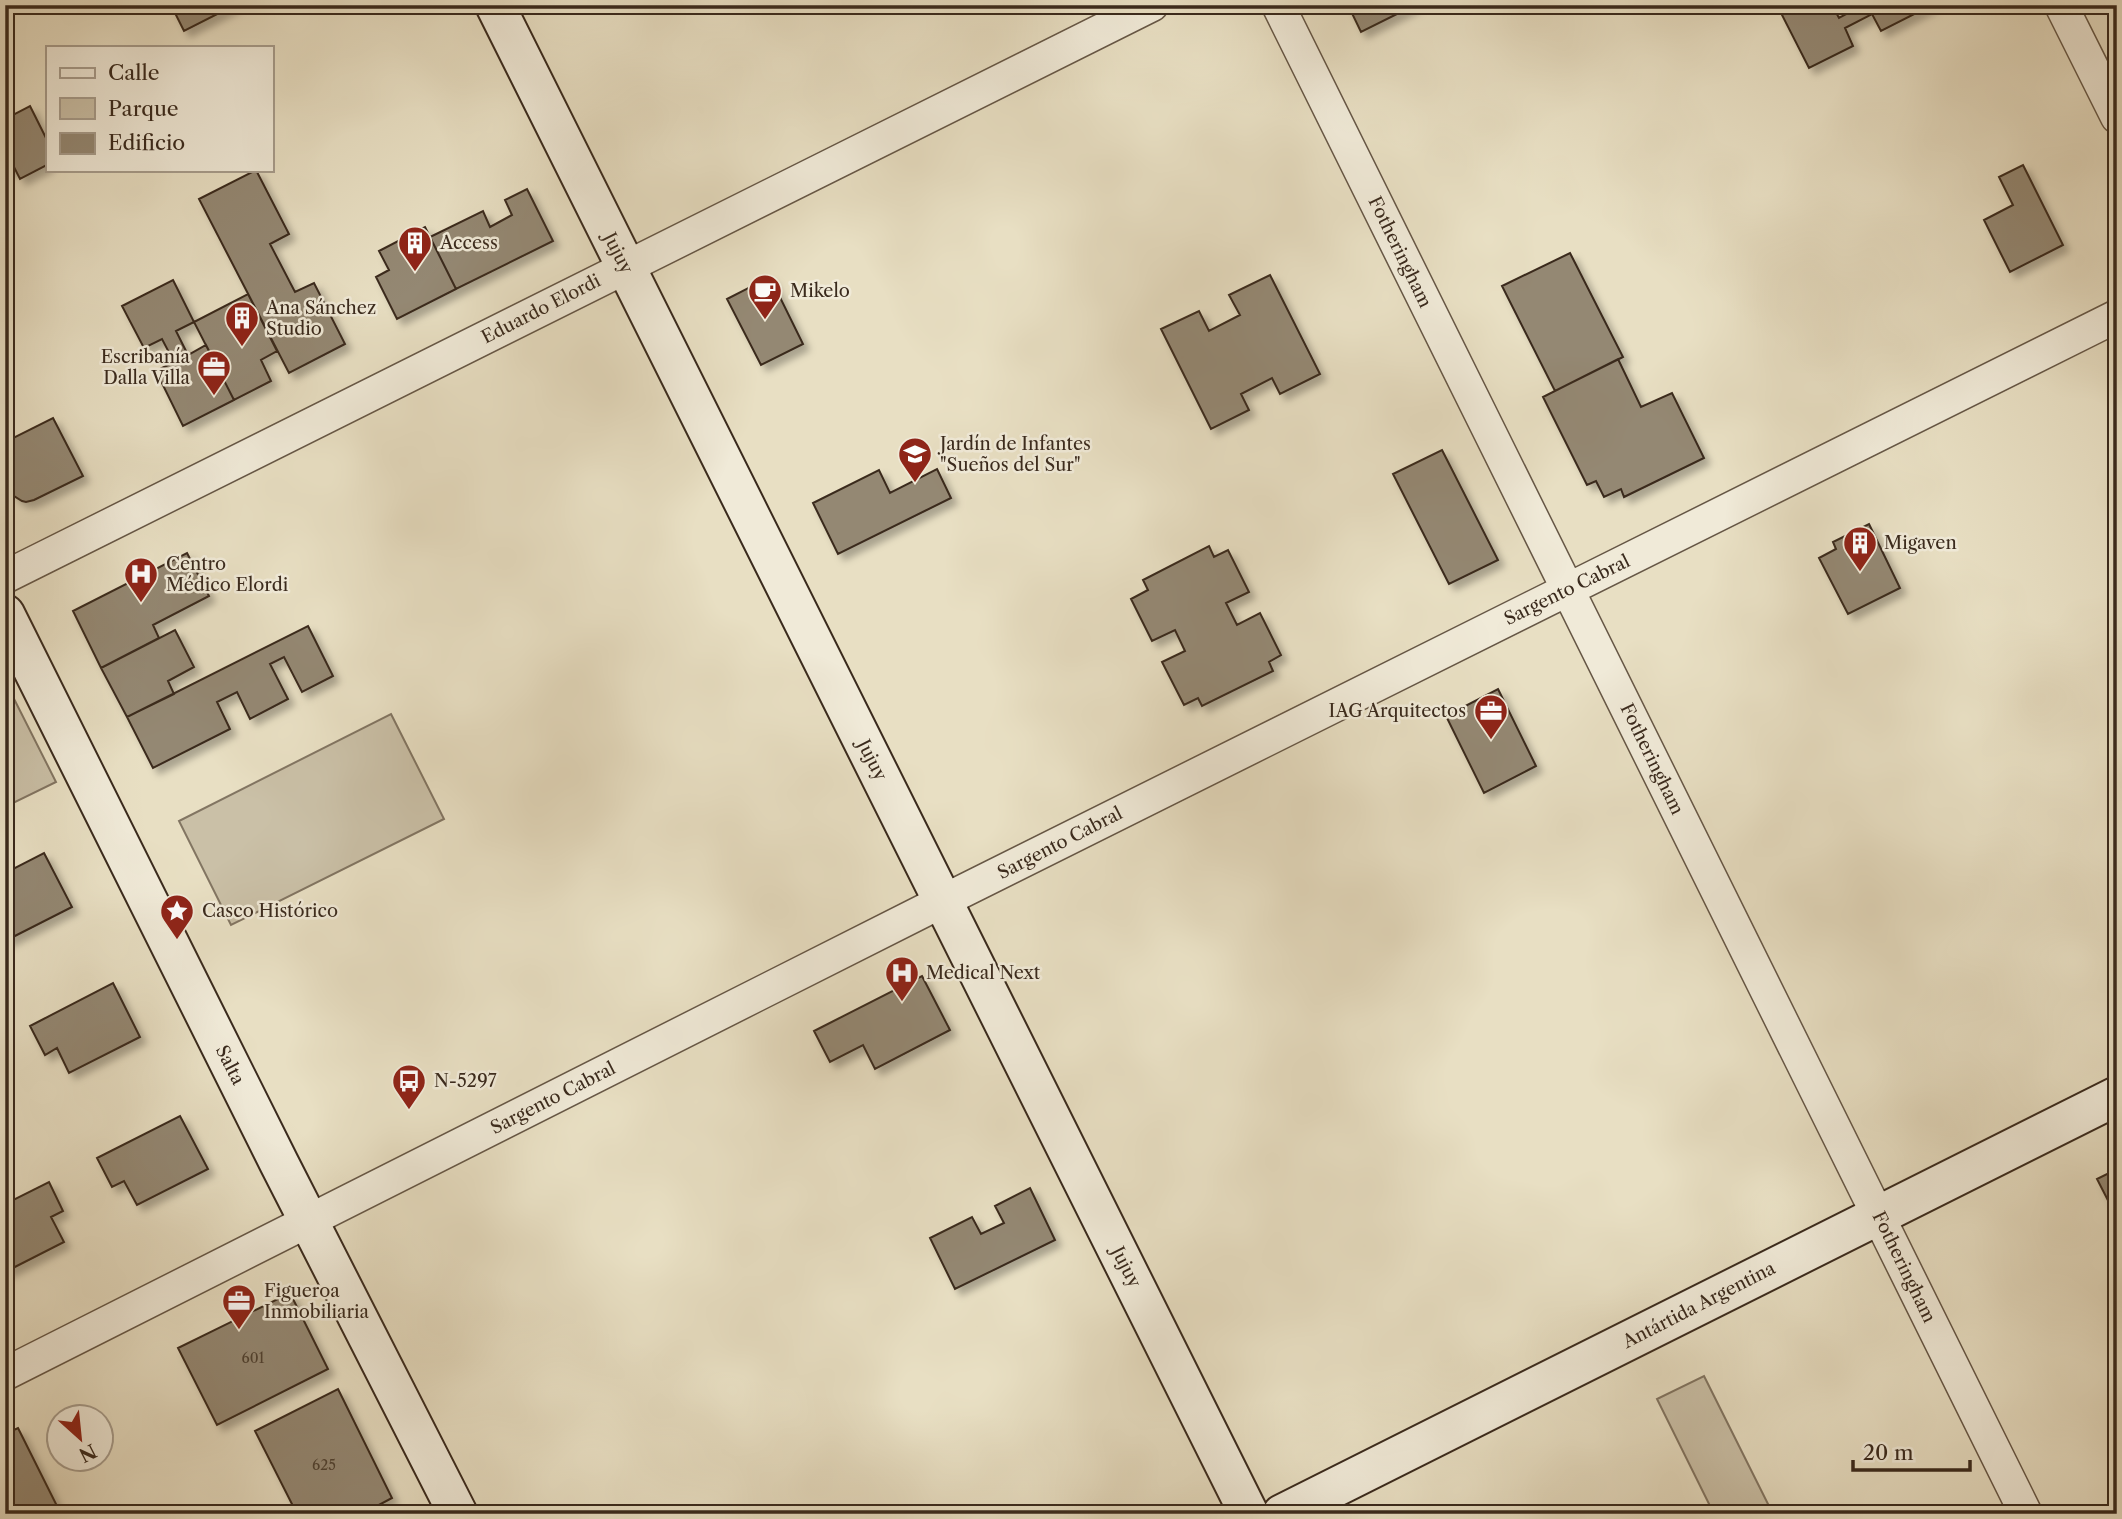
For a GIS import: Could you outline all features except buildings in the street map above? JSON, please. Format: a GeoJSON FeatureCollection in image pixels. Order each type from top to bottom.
{"type":"FeatureCollection","features":[{"type":"Feature","properties":{"kind":"street","name":"Jujuy"},"geometry":{"type":"LineString","coordinates":[[495,5],[1250,1514]]}},
{"type":"Feature","properties":{"kind":"street","name":"Eduardo Elordi"},"geometry":{"type":"LineString","coordinates":[[5,577],[1152,5]]}},
{"type":"Feature","properties":{"kind":"street","name":"Fotheringham"},"geometry":{"type":"LineString","coordinates":[[1278,5],[2026,1514]]}},
{"type":"Feature","properties":{"kind":"street"},"geometry":{"type":"LineString","coordinates":[[2061,5],[2117,117]]}},
{"type":"Feature","properties":{"kind":"street","name":"Sargento Cabral"},"geometry":{"type":"LineString","coordinates":[[5,1374],[943,901],[2117,316]]}},
{"type":"Feature","properties":{"kind":"street","name":"Salta"},"geometry":{"type":"LineString","coordinates":[[5,614],[308,1221],[458,1514]]}},
{"type":"Feature","properties":{"kind":"street","name":"Antártida Argentina"},"geometry":{"type":"LineString","coordinates":[[1282,1514],[2117,1096]]}},
{"type":"Feature","properties":{"kind":"green space"},"geometry":{"type":"Polygon","coordinates":[[[5,681],[56,782],[5,807],[5,681]]]}},
{"type":"Feature","properties":{"kind":"green space"},"geometry":{"type":"Polygon","coordinates":[[[391,714],[444,819],[231,925],[179,821],[391,714]]]}},
{"type":"Feature","properties":{"kind":"green space"},"geometry":{"type":"Polygon","coordinates":[[[1704,1376],[1773,1514],[1714,1514],[1657,1399],[1704,1376]]]}},
{"type":"Feature","properties":{"kind":"place","name":"Access"},"geometry":{"type":"Point","coordinates":[415,273]}},
{"type":"Feature","properties":{"kind":"place","name":"Mikelo"},"geometry":{"type":"Point","coordinates":[765,321]}},
{"type":"Feature","properties":{"kind":"place","name":"Ana Sánchez Studio"},"geometry":{"type":"Point","coordinates":[242,348]}},
{"type":"Feature","properties":{"kind":"place","name":"Escribanía Dalla Villa"},"geometry":{"type":"Point","coordinates":[214,397]}},
{"type":"Feature","properties":{"kind":"place","name":"Jardín de Infantes \"Sueños del Sur\""},"geometry":{"type":"Point","coordinates":[915,484]}},
{"type":"Feature","properties":{"kind":"place","name":"Migaven"},"geometry":{"type":"Point","coordinates":[1860,573]}},
{"type":"Feature","properties":{"kind":"place","name":"Centro Médico Elordi"},"geometry":{"type":"Point","coordinates":[141,604]}},
{"type":"Feature","properties":{"kind":"place","name":"IAG Arquitectos"},"geometry":{"type":"Point","coordinates":[1491,741]}},
{"type":"Feature","properties":{"kind":"place","name":"Casco Histórico"},"geometry":{"type":"Point","coordinates":[177,941]}},
{"type":"Feature","properties":{"kind":"place","name":"Medical Next"},"geometry":{"type":"Point","coordinates":[902,1003]}},
{"type":"Feature","properties":{"kind":"place","name":"N-5297"},"geometry":{"type":"Point","coordinates":[409,1111]}},
{"type":"Feature","properties":{"kind":"place","name":"Figueroa Inmobiliaria"},"geometry":{"type":"Point","coordinates":[239,1331]}}]}
